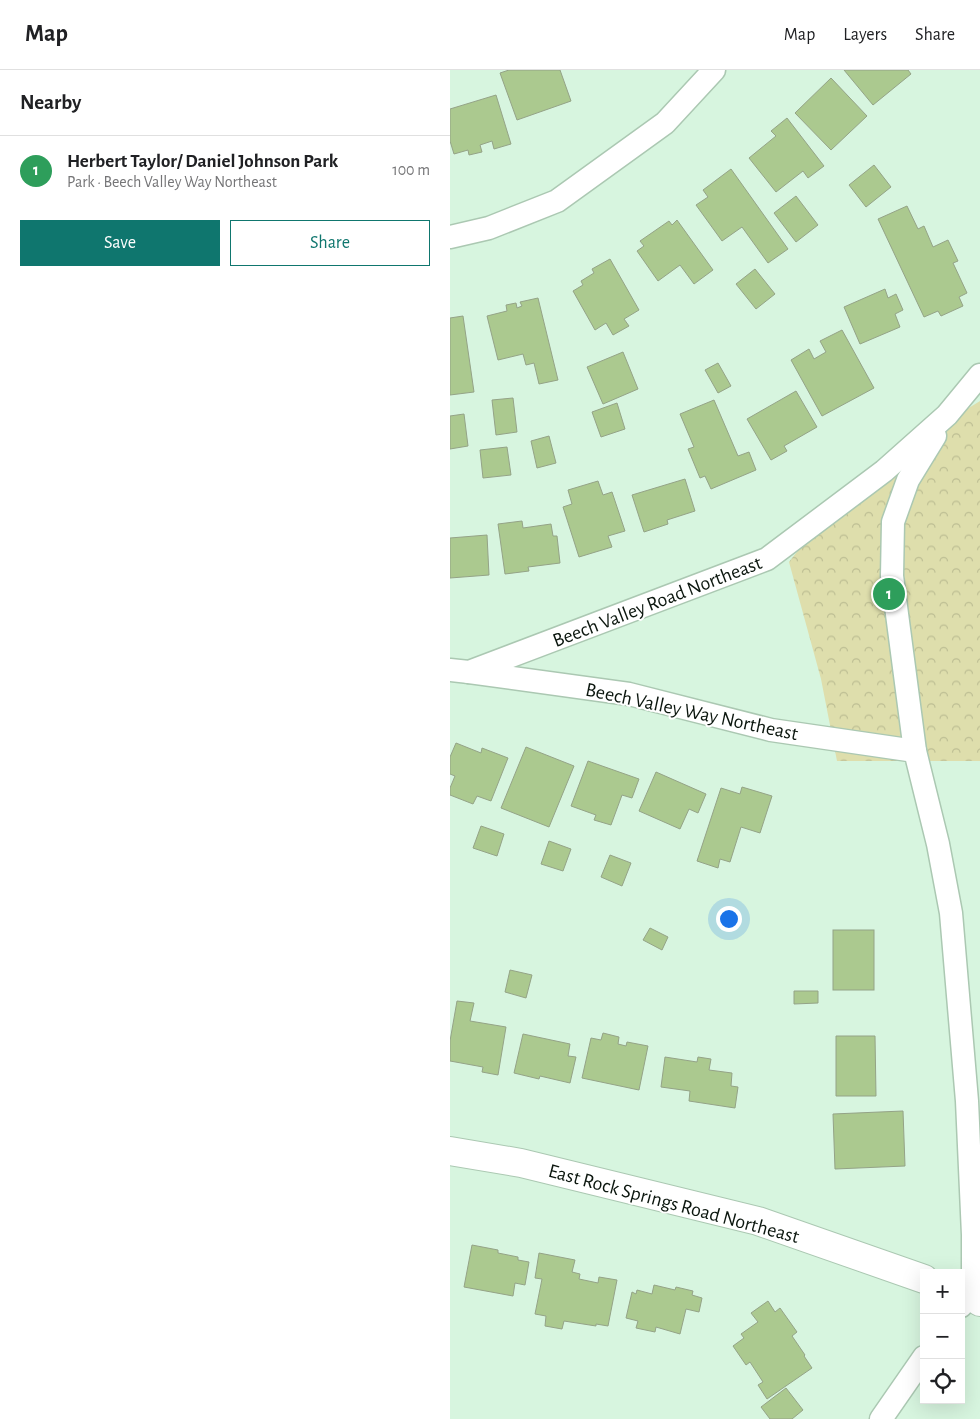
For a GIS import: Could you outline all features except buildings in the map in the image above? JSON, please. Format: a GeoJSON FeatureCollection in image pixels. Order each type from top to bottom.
{"type":"FeatureCollection","features":[{"type":"Feature","properties":{"kind":"street"},"geometry":{"type":"LineString","coordinates":[[450,237],[489,228],[557,200],[666,122],[714,70]]}},
{"type":"Feature","properties":{"kind":"street","name":"Beech Valley Road Northeast"},"geometry":{"type":"LineString","coordinates":[[460,671],[766,559],[884,471],[948,415],[980,375]]}},
{"type":"Feature","properties":{"kind":"street"},"geometry":{"type":"LineString","coordinates":[[948,415],[908,480],[893,522],[892,576],[915,751],[938,844],[951,913],[972,1185],[973,1271],[968,1299]]}},
{"type":"Feature","properties":{"kind":"street","name":"Beech Valley Way Northeast"},"geometry":{"type":"LineString","coordinates":[[460,671],[629,694],[771,730],[915,751]]}},
{"type":"Feature","properties":{"kind":"street","name":"East Rock Springs Road Northeast"},"geometry":{"type":"LineString","coordinates":[[450,1151],[521,1163],[758,1222],[920,1278]]}},
{"type":"Feature","properties":{"kind":"street"},"geometry":{"type":"LineString","coordinates":[[881,1419],[923,1359]]}},
{"type":"Feature","properties":{"kind":"green space"},"geometry":{"type":"Polygon","coordinates":[[[980,401],[980,761],[837,761],[821,679],[789,562],[853,480],[980,401]]]}},
{"type":"Feature","properties":{"kind":"place","name":"Herbert Taylor/ Daniel Johnson Park"},"geometry":{"type":"Point","coordinates":[889,594]}}]}
